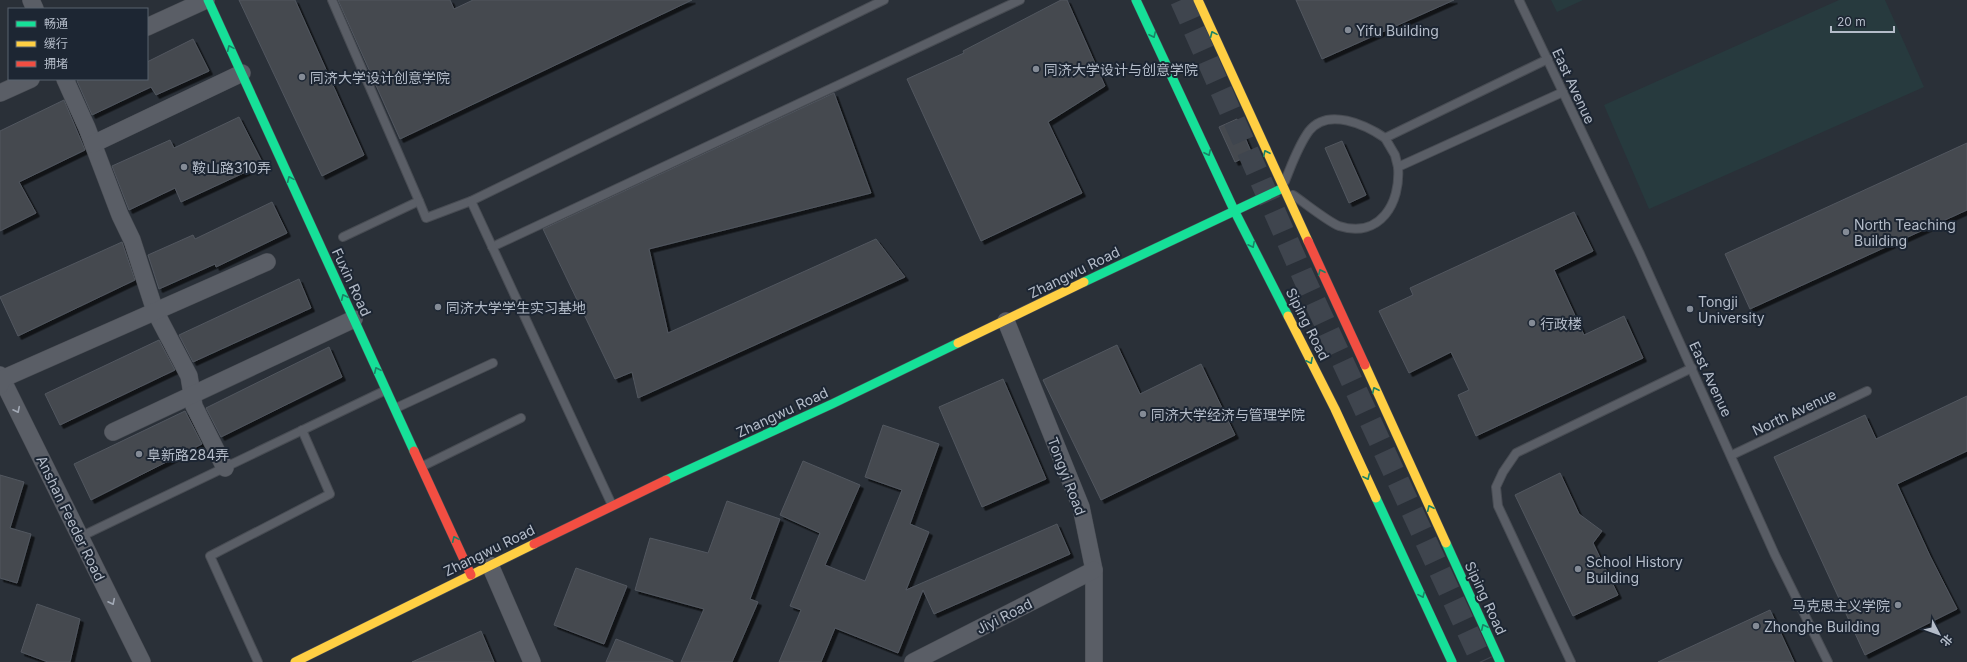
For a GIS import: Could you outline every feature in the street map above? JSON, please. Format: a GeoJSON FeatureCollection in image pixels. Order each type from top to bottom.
{"type":"FeatureCollection","features":[{"type":"Feature","properties":{"kind":"street"},"geometry":{"type":"LineString","coordinates":[[148,27],[207,0]]}},
{"type":"Feature","properties":{"kind":"street","name":"Fuxin Road"},"geometry":{"type":"LineString","coordinates":[[207,0],[242,73],[471,575]]}},
{"type":"Feature","properties":{"kind":"street","name":"Siping Road"},"geometry":{"type":"LineString","coordinates":[[1136,0],[1234,210],[1335,409],[1452,662]]}},
{"type":"Feature","properties":{"kind":"street","name":"Siping Road"},"geometry":{"type":"LineString","coordinates":[[1198,0],[1500,662]]}},
{"type":"Feature","properties":{"kind":"street"},"geometry":{"type":"LineString","coordinates":[[93,144],[242,73]]}},
{"type":"Feature","properties":{"kind":"street"},"geometry":{"type":"LineString","coordinates":[[0,93],[29,80]]}},
{"type":"Feature","properties":{"kind":"street"},"geometry":{"type":"LineString","coordinates":[[65,80],[93,144],[120,215],[132,240],[155,311],[189,376],[194,406],[225,468]]}},
{"type":"Feature","properties":{"kind":"street","name":"Zhangwu Road"},"geometry":{"type":"LineString","coordinates":[[295,662],[612,506],[825,407],[1234,210],[1283,188]]}},
{"type":"Feature","properties":{"kind":"street"},"geometry":{"type":"LineString","coordinates":[[1,379],[267,262]]}},
{"type":"Feature","properties":{"kind":"street"},"geometry":{"type":"LineString","coordinates":[[114,432],[354,319]]}},
{"type":"Feature","properties":{"kind":"street","name":"Tongyi Road"},"geometry":{"type":"LineString","coordinates":[[1006,321],[1081,507],[1094,570],[1094,662]]}},
{"type":"Feature","properties":{"kind":"street","name":"Anshan Feeder Road"},"geometry":{"type":"LineString","coordinates":[[1,379],[142,662]]}},
{"type":"Feature","properties":{"kind":"street"},"geometry":{"type":"LineString","coordinates":[[490,566],[532,662]]}},
{"type":"Feature","properties":{"kind":"street","name":"Jiyi Road"},"geometry":{"type":"LineString","coordinates":[[914,662],[1094,570]]}},
{"type":"Feature","properties":{"kind":"lane"},"geometry":{"type":"LineString","coordinates":[[332,0],[426,218],[471,201],[884,0]]}},
{"type":"Feature","properties":{"kind":"lane"},"geometry":{"type":"LineString","coordinates":[[492,246],[1020,0]]}},
{"type":"Feature","properties":{"kind":"lane","name":"East Avenue"},"geometry":{"type":"LineString","coordinates":[[1519,0],[1692,368],[1732,455],[1775,555],[1828,662]]}},
{"type":"Feature","properties":{"kind":"lane"},"geometry":{"type":"LineString","coordinates":[[1385,138],[1548,60]]}},
{"type":"Feature","properties":{"kind":"lane"},"geometry":{"type":"LineString","coordinates":[[1398,167],[1563,92]]}},
{"type":"Feature","properties":{"kind":"lane"},"geometry":{"type":"LineString","coordinates":[[1327,120],[1350,120],[1373,130],[1385,138],[1395,155],[1399,180],[1392,205],[1379,222],[1361,230],[1338,226],[1283,188],[1300,146],[1310,130],[1327,120]]}},
{"type":"Feature","properties":{"kind":"lane"},"geometry":{"type":"LineString","coordinates":[[343,237],[419,201]]}},
{"type":"Feature","properties":{"kind":"lane"},"geometry":{"type":"LineString","coordinates":[[471,201],[612,506]]}},
{"type":"Feature","properties":{"kind":"lane"},"geometry":{"type":"LineString","coordinates":[[395,408],[494,363]]}},
{"type":"Feature","properties":{"kind":"lane"},"geometry":{"type":"LineString","coordinates":[[1571,662],[1498,506],[1496,487],[1503,472],[1516,453],[1692,368]]}},
{"type":"Feature","properties":{"kind":"lane"},"geometry":{"type":"LineString","coordinates":[[80,537],[386,390]]}},
{"type":"Feature","properties":{"kind":"lane","name":"North Avenue"},"geometry":{"type":"LineString","coordinates":[[1732,455],[1867,391]]}},
{"type":"Feature","properties":{"kind":"lane"},"geometry":{"type":"LineString","coordinates":[[422,467],[521,418]]}},
{"type":"Feature","properties":{"kind":"lane"},"geometry":{"type":"LineString","coordinates":[[258,662],[210,556],[330,494],[302,430]]}},
{"type":"Feature","properties":{"kind":"green space"},"geometry":{"type":"Polygon","coordinates":[[[1551,0],[1583,0],[1557,12],[1551,0]]]}},
{"type":"Feature","properties":{"kind":"green space"},"geometry":{"type":"Polygon","coordinates":[[[1839,0],[1885,0],[1924,87],[1649,209],[1604,105],[1839,0]]]}},
{"type":"Feature","properties":{"kind":"building","name":"同济大学设计创意学院"},"geometry":{"type":"Polygon","coordinates":[[[239,0],[295,0],[364,155],[322,176],[239,0]]]}},
{"type":"Feature","properties":{"kind":"building"},"geometry":{"type":"Polygon","coordinates":[[[338,0],[450,0],[454,9],[473,0],[692,0],[400,139],[338,0]]]}},
{"type":"Feature","properties":{"kind":"building"},"geometry":{"type":"Polygon","coordinates":[[[1061,0],[1067,0],[1105,86],[1048,122],[1082,193],[981,241],[907,79],[964,53],[963,51],[1061,0]]]}},
{"type":"Feature","properties":{"kind":"building","name":"Yifu Building"},"geometry":{"type":"Polygon","coordinates":[[[1296,0],[1454,0],[1322,59],[1296,0]]]}},
{"type":"Feature","properties":{"kind":"building"},"geometry":{"type":"Polygon","coordinates":[[[193,39],[209,71],[156,95],[151,87],[92,115],[77,81],[148,80],[148,62],[193,39]]]}},
{"type":"Feature","properties":{"kind":"building"},"geometry":{"type":"Polygon","coordinates":[[[834,93],[871,193],[649,249],[668,333],[876,239],[905,277],[638,398],[632,372],[615,379],[543,229],[834,93]]]}},
{"type":"Feature","properties":{"kind":"building"},"geometry":{"type":"Polygon","coordinates":[[[64,100],[85,150],[19,182],[36,213],[0,231],[0,131],[64,100]]]}},
{"type":"Feature","properties":{"kind":"building","name":"鞍山路310弄"},"geometry":{"type":"Polygon","coordinates":[[[239,117],[263,164],[181,202],[175,188],[129,210],[112,166],[170,140],[174,148],[239,117]]]}},
{"type":"Feature","properties":{"kind":"building"},"geometry":{"type":"Polygon","coordinates":[[[1237,119],[1252,154],[1235,162],[1219,127],[1237,119]]]}},
{"type":"Feature","properties":{"kind":"building"},"geometry":{"type":"Polygon","coordinates":[[[1342,141],[1366,195],[1349,203],[1325,148],[1342,141]]]}},
{"type":"Feature","properties":{"kind":"building","name":"North Teaching Building"},"geometry":{"type":"Polygon","coordinates":[[[1967,143],[1967,210],[1750,309],[1725,254],[1967,143]]]}},
{"type":"Feature","properties":{"kind":"building"},"geometry":{"type":"Polygon","coordinates":[[[272,202],[287,233],[216,267],[215,264],[159,289],[148,255],[193,235],[195,239],[272,202]]]}},
{"type":"Feature","properties":{"kind":"building","name":"行政楼"},"geometry":{"type":"Polygon","coordinates":[[[1574,212],[1593,251],[1554,270],[1584,335],[1624,316],[1643,358],[1476,436],[1458,395],[1469,390],[1451,352],[1409,373],[1379,311],[1413,295],[1410,288],[1574,212]]]}},
{"type":"Feature","properties":{"kind":"building"},"geometry":{"type":"Polygon","coordinates":[[[122,242],[135,280],[18,336],[0,297],[122,242]]]}},
{"type":"Feature","properties":{"kind":"building"},"geometry":{"type":"Polygon","coordinates":[[[299,279],[311,308],[193,362],[179,335],[299,279]]]}},
{"type":"Feature","properties":{"kind":"building"},"geometry":{"type":"Polygon","coordinates":[[[159,340],[175,370],[60,425],[45,394],[159,340]]]}},
{"type":"Feature","properties":{"kind":"building","name":"同济大学经济与管理学院"},"geometry":{"type":"Polygon","coordinates":[[[1117,345],[1140,394],[1201,364],[1235,435],[1101,500],[1043,380],[1117,345]]]}},
{"type":"Feature","properties":{"kind":"building","name":"阜新路284弄"},"geometry":{"type":"Polygon","coordinates":[[[329,347],[342,377],[221,437],[206,408],[329,347]]]}},
{"type":"Feature","properties":{"kind":"building"},"geometry":{"type":"Polygon","coordinates":[[[1003,379],[1046,479],[982,507],[939,407],[1003,379]]]}},
{"type":"Feature","properties":{"kind":"building"},"geometry":{"type":"Polygon","coordinates":[[[1967,396],[1967,451],[1897,484],[1930,556],[1957,609],[1865,655],[1774,457],[1865,415],[1876,439],[1967,396]]]}},
{"type":"Feature","properties":{"kind":"building","name":"阜新路284弄"},"geometry":{"type":"Polygon","coordinates":[[[185,411],[202,444],[91,500],[74,464],[185,411]]]}},
{"type":"Feature","properties":{"kind":"building"},"geometry":{"type":"Polygon","coordinates":[[[883,425],[939,444],[910,524],[929,532],[906,590],[1057,524],[1070,554],[934,614],[923,590],[898,653],[835,628],[821,662],[779,662],[801,610],[790,606],[820,533],[780,515],[803,461],[860,485],[825,565],[865,581],[902,490],[865,477],[883,425]]]}},
{"type":"Feature","properties":{"kind":"building","name":"School History Building"},"geometry":{"type":"Polygon","coordinates":[[[1560,473],[1579,514],[1602,531],[1593,543],[1618,595],[1573,616],[1515,495],[1560,473]]]}},
{"type":"Feature","properties":{"kind":"building"},"geometry":{"type":"Polygon","coordinates":[[[0,475],[24,482],[10,528],[31,534],[17,583],[0,578],[0,475]]]}},
{"type":"Feature","properties":{"kind":"building"},"geometry":{"type":"Polygon","coordinates":[[[727,501],[780,519],[750,599],[758,602],[732,662],[681,662],[704,609],[635,590],[650,538],[708,553],[727,501]]]}},
{"type":"Feature","properties":{"kind":"building"},"geometry":{"type":"Polygon","coordinates":[[[576,568],[627,586],[604,644],[554,625],[576,568]]]}},
{"type":"Feature","properties":{"kind":"building"},"geometry":{"type":"Polygon","coordinates":[[[37,604],[80,619],[70,662],[48,662],[21,652],[37,604]]]}},
{"type":"Feature","properties":{"kind":"building","name":"Zhonghe Building"},"geometry":{"type":"Polygon","coordinates":[[[1770,610],[1794,662],[1658,662],[1701,642],[1770,610]]]}},
{"type":"Feature","properties":{"kind":"building"},"geometry":{"type":"Polygon","coordinates":[[[481,631],[494,662],[412,662],[481,631]]]}},
{"type":"Feature","properties":{"kind":"building"},"geometry":{"type":"Polygon","coordinates":[[[616,639],[673,661],[673,662],[606,662],[616,639]]]}},
{"type":"Feature","properties":{"kind":"tunnel"},"geometry":{"type":"LineString","coordinates":[[1181,0],[1303,276],[1482,662]]}},
{"type":"Feature","properties":{"kind":"traffic: fast"},"geometry":{"type":"LineString","coordinates":[[208,0],[414,451]]}},
{"type":"Feature","properties":{"kind":"traffic: fast"},"geometry":{"type":"LineString","coordinates":[[1136,0],[1234,210],[1288,316]]}},
{"type":"Feature","properties":{"kind":"traffic: fast"},"geometry":{"type":"LineString","coordinates":[[1084,282],[1283,188]]}},
{"type":"Feature","properties":{"kind":"traffic: fast"},"geometry":{"type":"LineString","coordinates":[[666,480],[832,404],[958,343]]}},
{"type":"Feature","properties":{"kind":"traffic: fast"},"geometry":{"type":"LineString","coordinates":[[1376,498],[1452,662]]}},
{"type":"Feature","properties":{"kind":"traffic: fast"},"geometry":{"type":"LineString","coordinates":[[1446,543],[1500,662]]}},
{"type":"Feature","properties":{"kind":"traffic: slow"},"geometry":{"type":"LineString","coordinates":[[1198,0],[1308,241]]}},
{"type":"Feature","properties":{"kind":"traffic: slow"},"geometry":{"type":"LineString","coordinates":[[958,343],[1084,282]]}},
{"type":"Feature","properties":{"kind":"traffic: slow"},"geometry":{"type":"LineString","coordinates":[[1288,316],[1335,409],[1376,498]]}},
{"type":"Feature","properties":{"kind":"traffic: slow"},"geometry":{"type":"LineString","coordinates":[[1365,365],[1446,543]]}},
{"type":"Feature","properties":{"kind":"traffic: slow"},"geometry":{"type":"LineString","coordinates":[[295,662],[534,544]]}},
{"type":"Feature","properties":{"kind":"traffic: jam"},"geometry":{"type":"LineString","coordinates":[[1308,241],[1365,365]]}},
{"type":"Feature","properties":{"kind":"traffic: jam"},"geometry":{"type":"LineString","coordinates":[[414,451],[471,575]]}},
{"type":"Feature","properties":{"kind":"traffic: jam"},"geometry":{"type":"LineString","coordinates":[[534,544],[666,480]]}},
{"type":"Feature","properties":{"kind":"place","name":"Yifu Building"},"geometry":{"type":"Point","coordinates":[1348,30]}},
{"type":"Feature","properties":{"kind":"place","name":"同济大学设计与创意学院"},"geometry":{"type":"Point","coordinates":[1036,69]}},
{"type":"Feature","properties":{"kind":"place","name":"同济大学设计创意学院"},"geometry":{"type":"Point","coordinates":[302,77]}},
{"type":"Feature","properties":{"kind":"place","name":"鞍山路310弄"},"geometry":{"type":"Point","coordinates":[184,167]}},
{"type":"Feature","properties":{"kind":"place","name":"North Teaching Building"},"geometry":{"type":"Point","coordinates":[1846,232]}},
{"type":"Feature","properties":{"kind":"place","name":"同济大学学生实习基地"},"geometry":{"type":"Point","coordinates":[438,307]}},
{"type":"Feature","properties":{"kind":"place","name":"Tongji University"},"geometry":{"type":"Point","coordinates":[1690,309]}},
{"type":"Feature","properties":{"kind":"place","name":"行政楼"},"geometry":{"type":"Point","coordinates":[1532,323]}},
{"type":"Feature","properties":{"kind":"place","name":"同济大学经济与管理学院"},"geometry":{"type":"Point","coordinates":[1143,414]}},
{"type":"Feature","properties":{"kind":"place","name":"阜新路284弄"},"geometry":{"type":"Point","coordinates":[139,454]}},
{"type":"Feature","properties":{"kind":"place","name":"School History Building"},"geometry":{"type":"Point","coordinates":[1578,569]}},
{"type":"Feature","properties":{"kind":"place","name":"马克思主义学院"},"geometry":{"type":"Point","coordinates":[1898,605]}},
{"type":"Feature","properties":{"kind":"place","name":"Zhonghe Building"},"geometry":{"type":"Point","coordinates":[1756,626]}}]}
